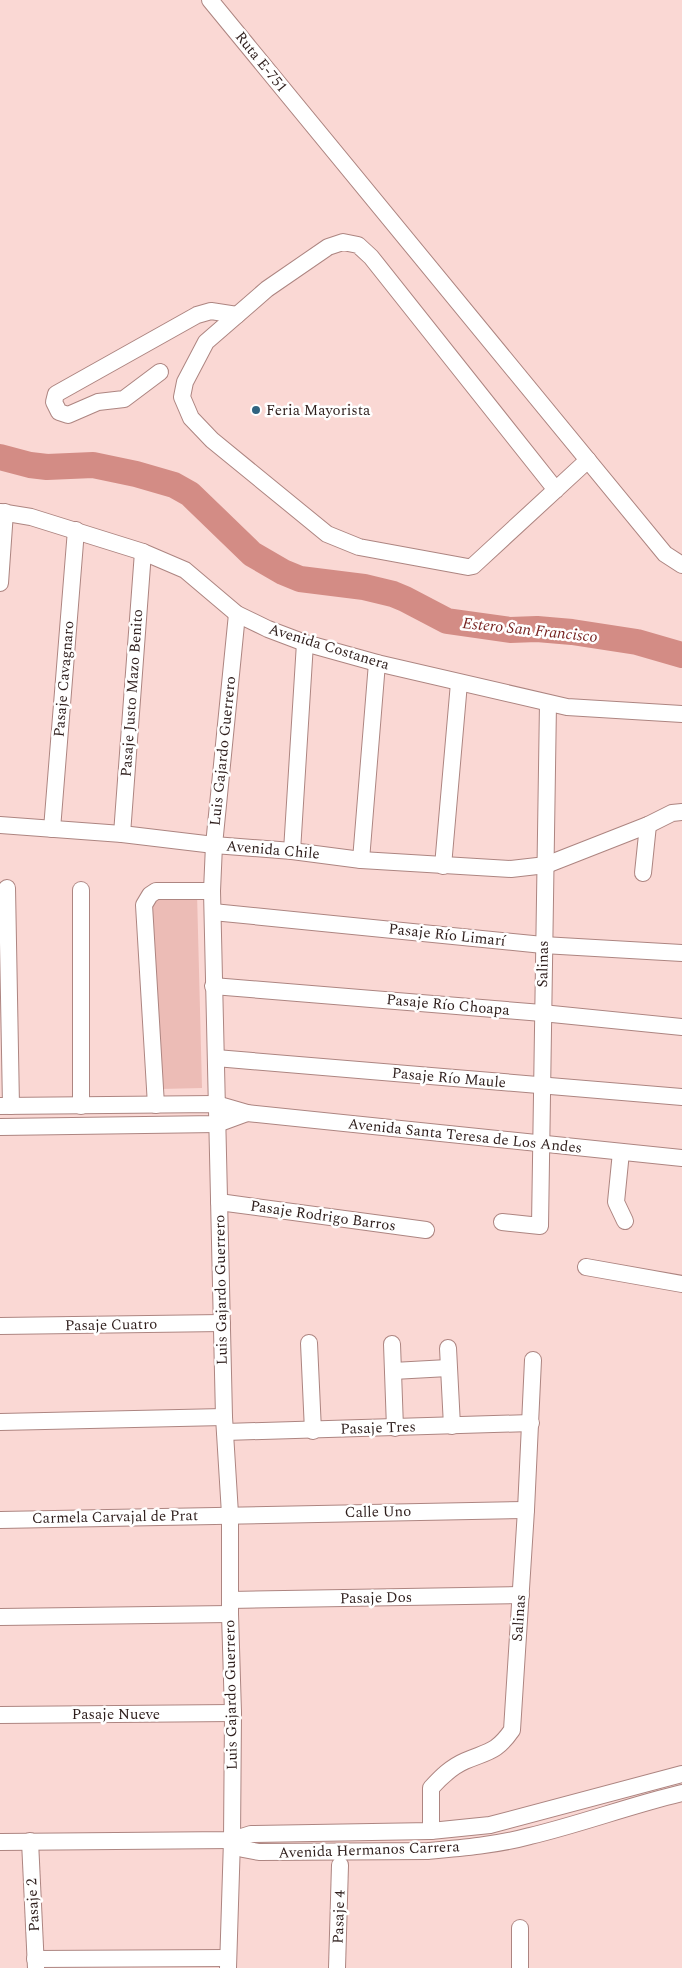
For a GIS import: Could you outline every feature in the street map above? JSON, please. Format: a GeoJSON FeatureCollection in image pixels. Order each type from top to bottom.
{"type":"FeatureCollection","features":[{"type":"Feature","properties":{"kind":"street","name":"Ruta E-751"},"geometry":{"type":"LineString","coordinates":[[210,0],[665,554],[682,565]]}},
{"type":"Feature","properties":{"kind":"street"},"geometry":{"type":"LineString","coordinates":[[556,490],[371,257],[358,245],[343,242],[328,247],[267,289],[206,342],[185,382],[182,397],[192,418],[212,440],[328,534],[359,547],[468,567],[473,566],[556,490],[588,460]]}},
{"type":"Feature","properties":{"kind":"street"},"geometry":{"type":"LineString","coordinates":[[160,372],[124,400],[98,402],[68,415],[60,412],[54,402],[56,394],[197,315],[211,311],[237,315]]}},
{"type":"Feature","properties":{"kind":"street"},"geometry":{"type":"LineString","coordinates":[[0,583],[3,512]]}},
{"type":"Feature","properties":{"kind":"street","name":"Avenida Costanera"},"geometry":{"type":"LineString","coordinates":[[3,512],[31,517],[143,552],[184,570],[237,614],[268,629],[305,643],[377,663],[566,707],[682,714]]}},
{"type":"Feature","properties":{"kind":"street","name":"Pasaje Cavagnaro"},"geometry":{"type":"LineString","coordinates":[[52,829],[76,530]]}},
{"type":"Feature","properties":{"kind":"street","name":"Pasaje Justo Mazo Benito"},"geometry":{"type":"LineString","coordinates":[[122,834],[143,552]]}},
{"type":"Feature","properties":{"kind":"street","name":"Luis Gajardo Guerrero"},"geometry":{"type":"LineString","coordinates":[[228,1963],[232,1840],[233,1713],[230,1514],[222,1323],[212,891],[214,845],[237,614]]}},
{"type":"Feature","properties":{"kind":"street"},"geometry":{"type":"LineString","coordinates":[[292,851],[305,643]]}},
{"type":"Feature","properties":{"kind":"street"},"geometry":{"type":"LineString","coordinates":[[361,860],[377,663]]}},
{"type":"Feature","properties":{"kind":"street"},"geometry":{"type":"LineString","coordinates":[[442,866],[459,683]]}},
{"type":"Feature","properties":{"kind":"street","name":"Salinas"},"geometry":{"type":"LineString","coordinates":[[502,1222],[540,1226],[548,703]]}},
{"type":"Feature","properties":{"kind":"street","name":"Avenida Chile"},"geometry":{"type":"LineString","coordinates":[[0,825],[122,834],[361,860],[511,869],[546,865],[648,825],[672,813],[682,812]]}},
{"type":"Feature","properties":{"kind":"street"},"geometry":{"type":"LineString","coordinates":[[643,873],[648,825]]}},
{"type":"Feature","properties":{"kind":"street"},"geometry":{"type":"LineString","coordinates":[[6,1106],[7,888]]}},
{"type":"Feature","properties":{"kind":"street"},"geometry":{"type":"LineString","coordinates":[[156,1105],[144,905],[150,895],[164,889],[212,891]]}},
{"type":"Feature","properties":{"kind":"street"},"geometry":{"type":"LineString","coordinates":[[80,890],[81,1106]]}},
{"type":"Feature","properties":{"kind":"street","name":"Pasaje Río Limarí"},"geometry":{"type":"LineString","coordinates":[[213,912],[543,945],[682,953]]}},
{"type":"Feature","properties":{"kind":"street","name":"Pasaje Río Choapa"},"geometry":{"type":"LineString","coordinates":[[213,986],[542,1013],[682,1027]]}},
{"type":"Feature","properties":{"kind":"street","name":"Pasaje Río Maule"},"geometry":{"type":"LineString","coordinates":[[216,1058],[682,1097]]}},
{"type":"Feature","properties":{"kind":"street","name":"Avenida Santa Teresa de Los Andes"},"geometry":{"type":"LineString","coordinates":[[6,1106],[216,1104],[247,1113],[682,1158]]}},
{"type":"Feature","properties":{"kind":"street","name":"Avenida Santa Teresa de Los Andes"},"geometry":{"type":"LineString","coordinates":[[0,1127],[217,1124],[247,1113]]}},
{"type":"Feature","properties":{"kind":"street"},"geometry":{"type":"LineString","coordinates":[[621,1152],[616,1202],[625,1221]]}},
{"type":"Feature","properties":{"kind":"street","name":"Pasaje Rodrigo Barros"},"geometry":{"type":"LineString","coordinates":[[219,1202],[426,1230]]}},
{"type":"Feature","properties":{"kind":"street"},"geometry":{"type":"LineString","coordinates":[[586,1267],[682,1284]]}},
{"type":"Feature","properties":{"kind":"street","name":"Pasaje Cuatro"},"geometry":{"type":"LineString","coordinates":[[0,1326],[222,1323]]}},
{"type":"Feature","properties":{"kind":"street"},"geometry":{"type":"LineString","coordinates":[[309,1343],[313,1431]]}},
{"type":"Feature","properties":{"kind":"street"},"geometry":{"type":"LineString","coordinates":[[392,1344],[395,1428]]}},
{"type":"Feature","properties":{"kind":"street"},"geometry":{"type":"LineString","coordinates":[[448,1348],[452,1426]]}},
{"type":"Feature","properties":{"kind":"street","name":"Salinas"},"geometry":{"type":"LineString","coordinates":[[431,1832],[431,1788],[443,1775],[463,1762],[486,1754],[502,1744],[512,1730],[531,1423],[533,1360]]}},
{"type":"Feature","properties":{"kind":"street"},"geometry":{"type":"LineString","coordinates":[[393,1371],[448,1368]]}},
{"type":"Feature","properties":{"kind":"street","name":"Pasaje Tres"},"geometry":{"type":"LineString","coordinates":[[0,1422],[225,1425],[313,1431],[531,1423]]}},
{"type":"Feature","properties":{"kind":"street","name":"Calle Uno"},"geometry":{"type":"LineString","coordinates":[[230,1514],[526,1510]]}},
{"type":"Feature","properties":{"kind":"street","name":"Carmela Carvajal de Prat"},"geometry":{"type":"LineString","coordinates":[[0,1520],[230,1514]]}},
{"type":"Feature","properties":{"kind":"street","name":"Pasaje Dos"},"geometry":{"type":"LineString","coordinates":[[0,1618],[521,1595]]}},
{"type":"Feature","properties":{"kind":"street","name":"Pasaje Nueve"},"geometry":{"type":"LineString","coordinates":[[0,1715],[233,1713]]}},
{"type":"Feature","properties":{"kind":"street","name":"Avenida Hermanos Carrera"},"geometry":{"type":"LineString","coordinates":[[0,1842],[232,1840],[251,1834],[431,1832],[490,1825],[682,1774]]}},
{"type":"Feature","properties":{"kind":"street","name":"Avenida Hermanos Carrera"},"geometry":{"type":"LineString","coordinates":[[232,1840],[243,1849],[259,1852],[428,1851],[529,1837],[682,1793]]}},
{"type":"Feature","properties":{"kind":"street","name":"Pasaje 2"},"geometry":{"type":"LineString","coordinates":[[30,1841],[36,1963]]}},
{"type":"Feature","properties":{"kind":"street","name":"Pasaje 4"},"geometry":{"type":"LineString","coordinates":[[336,1968],[340,1865]]}},
{"type":"Feature","properties":{"kind":"street"},"geometry":{"type":"LineString","coordinates":[[520,1928],[520,1968]]}},
{"type":"Feature","properties":{"kind":"street"},"geometry":{"type":"LineString","coordinates":[[36,1963],[228,1963]]}},
{"type":"Feature","properties":{"kind":"shaded area"},"geometry":{"type":"Polygon","coordinates":[[[197,893],[202,1088],[160,1089],[148,902],[159,894],[197,893]]]}},
{"type":"Feature","properties":{"kind":"waterway","name":"Estero San Francisco"},"geometry":{"type":"LineString","coordinates":[[0,457],[30,465],[47,467],[93,465],[136,474],[174,485],[190,494],[252,554],[283,572],[300,579],[364,587],[393,594],[447,621],[510,630],[537,629],[572,632],[637,642],[682,655]]}},
{"type":"Feature","properties":{"kind":"place","name":"Feria Mayorista"},"geometry":{"type":"Point","coordinates":[256,410]}}]}
